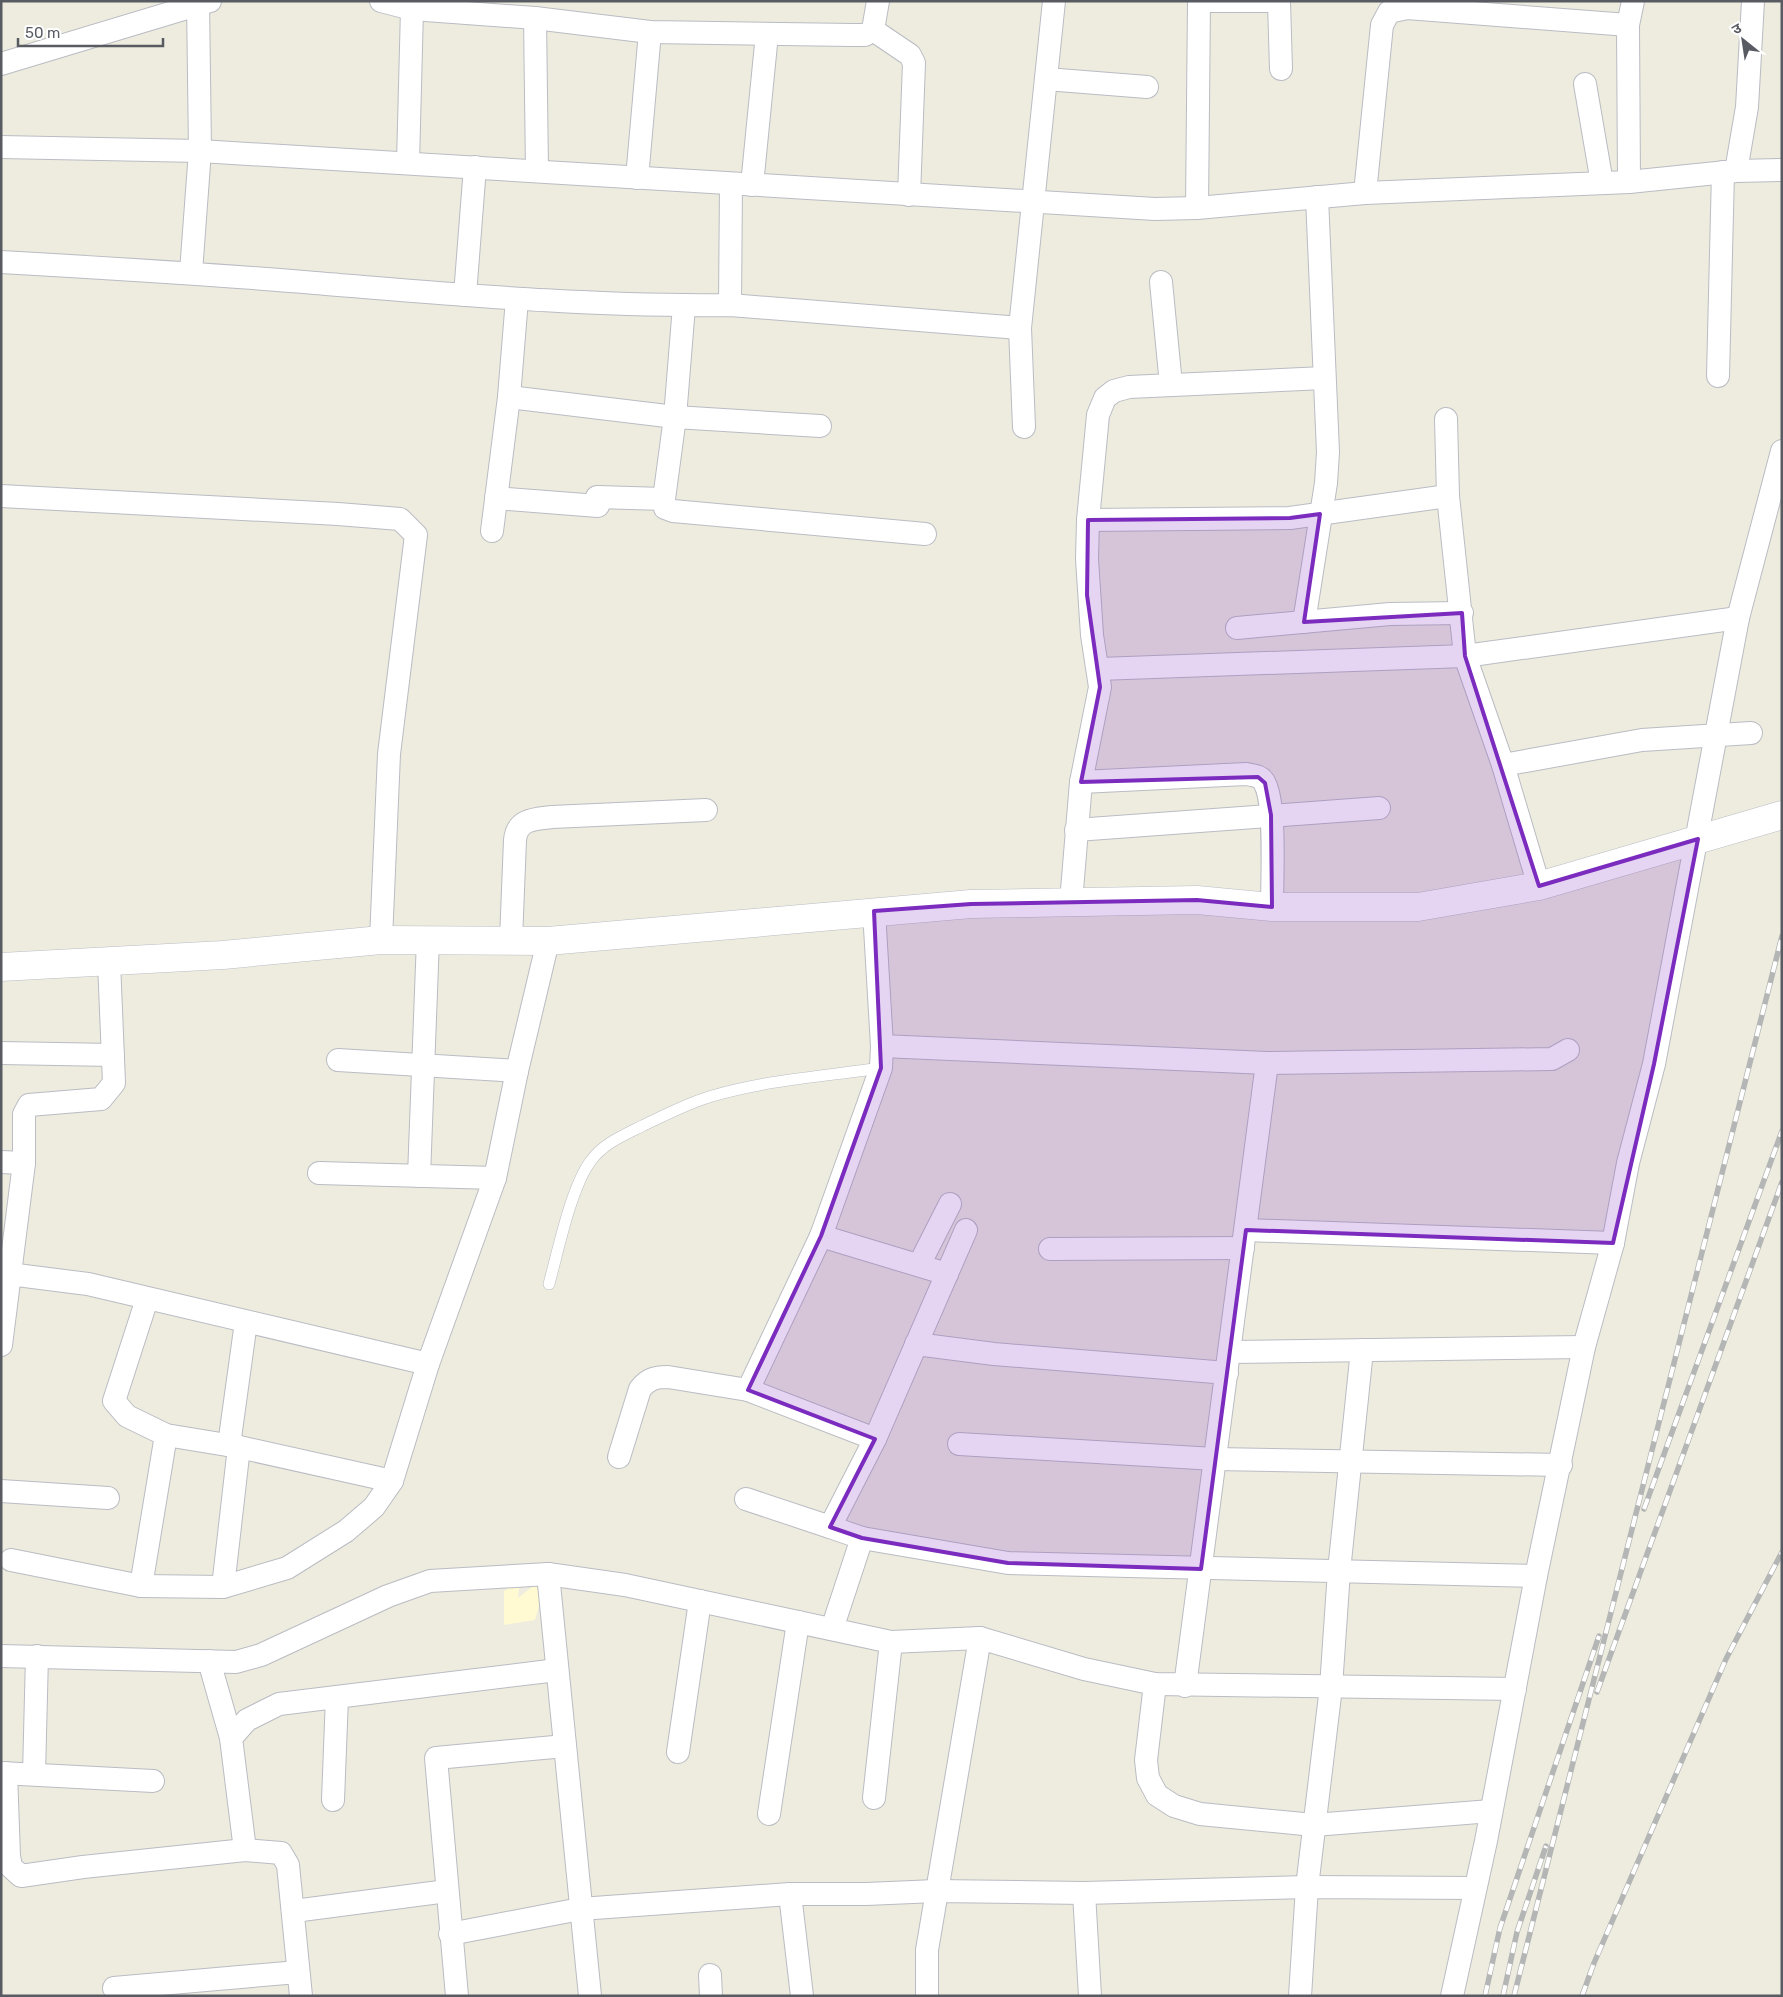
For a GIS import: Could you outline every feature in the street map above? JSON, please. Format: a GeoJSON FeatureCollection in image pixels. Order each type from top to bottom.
{"type":"FeatureCollection","features":[{"type":"Feature","properties":{"kind":"street"},"geometry":{"type":"LineString","coordinates":[[380,1],[412,9],[535,18],[650,32],[853,35],[865,34],[873,30]]}},
{"type":"Feature","properties":{"kind":"street"},"geometry":{"type":"LineString","coordinates":[[873,30],[878,1]]}},
{"type":"Feature","properties":{"kind":"street"},"geometry":{"type":"LineString","coordinates":[[1024,427],[1020,328],[1054,1]]}},
{"type":"Feature","properties":{"kind":"street"},"geometry":{"type":"LineString","coordinates":[[1197,208],[1199,1],[1279,2],[1281,69]]}},
{"type":"Feature","properties":{"kind":"street"},"geometry":{"type":"LineString","coordinates":[[1629,182],[1628,24],[1633,1]]}},
{"type":"Feature","properties":{"kind":"street"},"geometry":{"type":"LineString","coordinates":[[1718,376],[1729,172],[1747,106],[1753,1]]}},
{"type":"Feature","properties":{"kind":"street"},"geometry":{"type":"LineString","coordinates":[[1,64],[202,3],[200,151],[191,272]]}},
{"type":"Feature","properties":{"kind":"street"},"geometry":{"type":"LineString","coordinates":[[1365,193],[1382,25],[1389,12],[1407,8],[1628,24]]}},
{"type":"Feature","properties":{"kind":"street"},"geometry":{"type":"LineString","coordinates":[[408,163],[412,9]]}},
{"type":"Feature","properties":{"kind":"street"},"geometry":{"type":"LineString","coordinates":[[535,18],[537,170]]}},
{"type":"Feature","properties":{"kind":"street"},"geometry":{"type":"LineString","coordinates":[[873,30],[910,55],[914,63],[909,195]]}},
{"type":"Feature","properties":{"kind":"street"},"geometry":{"type":"LineString","coordinates":[[636,178],[650,32]]}},
{"type":"Feature","properties":{"kind":"street"},"geometry":{"type":"LineString","coordinates":[[730,305],[742,185],[767,34]]}},
{"type":"Feature","properties":{"kind":"street"},"geometry":{"type":"LineString","coordinates":[[1046,79],[1147,86]]}},
{"type":"Feature","properties":{"kind":"street"},"geometry":{"type":"LineString","coordinates":[[1585,84],[1602,183]]}},
{"type":"Feature","properties":{"kind":"street"},"geometry":{"type":"LineString","coordinates":[[1,147],[200,151],[537,170],[909,195],[1032,200],[1154,209],[1197,208],[1365,193],[1629,182],[1729,172],[1782,170]]}},
{"type":"Feature","properties":{"kind":"street"},"geometry":{"type":"LineString","coordinates":[[465,295],[475,168]]}},
{"type":"Feature","properties":{"kind":"street"},"geometry":{"type":"LineString","coordinates":[[1304,622],[1326,483],[1328,452],[1317,197]]}},
{"type":"Feature","properties":{"kind":"street"},"geometry":{"type":"LineString","coordinates":[[1,262],[191,272],[517,299],[684,306],[730,305],[1020,328]]}},
{"type":"Feature","properties":{"kind":"street"},"geometry":{"type":"LineString","coordinates":[[1161,282],[1171,385]]}},
{"type":"Feature","properties":{"kind":"street"},"geometry":{"type":"LineString","coordinates":[[492,531],[509,397],[517,299]]}},
{"type":"Feature","properties":{"kind":"street"},"geometry":{"type":"LineString","coordinates":[[684,306],[675,417],[664,499],[666,508],[673,511],[925,534]]}},
{"type":"Feature","properties":{"kind":"street"},"geometry":{"type":"LineString","coordinates":[[1071,902],[1081,782],[1100,687],[1099,669],[1087,595],[1088,520],[1098,415],[1105,398],[1114,390],[1129,387],[1324,378]]}},
{"type":"Feature","properties":{"kind":"street"},"geometry":{"type":"LineString","coordinates":[[509,397],[675,417],[820,426]]}},
{"type":"Feature","properties":{"kind":"street"},"geometry":{"type":"LineString","coordinates":[[1446,419],[1448,496],[1462,612],[1465,656],[1502,765],[1539,886]]}},
{"type":"Feature","properties":{"kind":"street"},"geometry":{"type":"LineString","coordinates":[[1452,1996],[1584,1347],[1613,1243],[1628,1163],[1654,1064],[1698,840],[1715,735],[1738,618],[1782,451]]}},
{"type":"Feature","properties":{"kind":"street"},"geometry":{"type":"LineString","coordinates":[[1,496],[400,519],[416,535],[389,754],[381,940]]}},
{"type":"Feature","properties":{"kind":"street"},"geometry":{"type":"LineString","coordinates":[[1088,520],[1290,518],[1448,496]]}},
{"type":"Feature","properties":{"kind":"street"},"geometry":{"type":"LineString","coordinates":[[496,498],[597,502],[664,499]]}},
{"type":"Feature","properties":{"kind":"street"},"geometry":{"type":"LineString","coordinates":[[1237,628],[1390,614],[1462,612]]}},
{"type":"Feature","properties":{"kind":"street"},"geometry":{"type":"LineString","coordinates":[[1099,669],[1465,656],[1738,618]]}},
{"type":"Feature","properties":{"kind":"street"},"geometry":{"type":"LineString","coordinates":[[1502,765],[1642,740],[1750,733]]}},
{"type":"Feature","properties":{"kind":"street"},"geometry":{"type":"LineString","coordinates":[[1081,782],[1246,774],[1258,776],[1265,783],[1271,815],[1272,907]]}},
{"type":"Feature","properties":{"kind":"street"},"geometry":{"type":"LineString","coordinates":[[1076,830],[1380,808]]}},
{"type":"Feature","properties":{"kind":"street"},"geometry":{"type":"LineString","coordinates":[[511,940],[515,840],[516,832],[522,823],[532,819],[552,817],[706,810]]}},
{"type":"Feature","properties":{"kind":"street"},"geometry":{"type":"LineString","coordinates":[[1,967],[223,955],[381,940],[548,941],[971,904],[1197,900],[1272,907],[1418,907],[1539,886],[1782,815]]}},
{"type":"Feature","properties":{"kind":"street"},"geometry":{"type":"LineString","coordinates":[[748,1390],[822,1236],[881,1068],[882,1046],[874,911]]}},
{"type":"Feature","properties":{"kind":"street"},"geometry":{"type":"LineString","coordinates":[[419,1176],[428,939]]}},
{"type":"Feature","properties":{"kind":"street"},"geometry":{"type":"LineString","coordinates":[[11,1560],[141,1586],[223,1587],[287,1568],[346,1531],[374,1507],[392,1481],[428,1364],[495,1178],[517,1071],[548,941]]}},
{"type":"Feature","properties":{"kind":"street"},"geometry":{"type":"LineString","coordinates":[[1,1345],[5,1273],[24,1163],[24,1114],[29,1105],[101,1099],[114,1084],[109,962]]}},
{"type":"Feature","properties":{"kind":"street"},"geometry":{"type":"LineString","coordinates":[[882,1046],[1267,1063],[1552,1059],[1568,1050]]}},
{"type":"Feature","properties":{"kind":"street"},"geometry":{"type":"LineString","coordinates":[[1,1053],[113,1055]]}},
{"type":"Feature","properties":{"kind":"street"},"geometry":{"type":"LineString","coordinates":[[338,1060],[517,1071]]}},
{"type":"Feature","properties":{"kind":"street"},"geometry":{"type":"LineString","coordinates":[[1186,1686],[1267,1063]]}},
{"type":"Feature","properties":{"kind":"street"},"geometry":{"type":"LineString","coordinates":[[1,1162],[24,1163]]}},
{"type":"Feature","properties":{"kind":"street"},"geometry":{"type":"LineString","coordinates":[[318,1173],[495,1178]]}},
{"type":"Feature","properties":{"kind":"street"},"geometry":{"type":"LineString","coordinates":[[919,1265],[950,1204]]}},
{"type":"Feature","properties":{"kind":"street"},"geometry":{"type":"LineString","coordinates":[[830,1527],[875,1439],[966,1230]]}},
{"type":"Feature","properties":{"kind":"street"},"geometry":{"type":"LineString","coordinates":[[822,1236],[947,1274]]}},
{"type":"Feature","properties":{"kind":"street"},"geometry":{"type":"LineString","coordinates":[[1050,1249],[1244,1239],[1613,1243]]}},
{"type":"Feature","properties":{"kind":"street"},"geometry":{"type":"LineString","coordinates":[[5,1273],[88,1284],[147,1300],[428,1364]]}},
{"type":"Feature","properties":{"kind":"street"},"geometry":{"type":"LineString","coordinates":[[147,1300],[114,1401],[127,1416],[166,1435],[234,1446],[392,1481]]}},
{"type":"Feature","properties":{"kind":"street"},"geometry":{"type":"LineString","coordinates":[[223,1587],[246,1322]]}},
{"type":"Feature","properties":{"kind":"street"},"geometry":{"type":"LineString","coordinates":[[916,1344],[994,1354],[1228,1363],[1362,1350],[1584,1347]]}},
{"type":"Feature","properties":{"kind":"street"},"geometry":{"type":"LineString","coordinates":[[1300,1996],[1307,1887],[1331,1687],[1339,1571],[1362,1350]]}},
{"type":"Feature","properties":{"kind":"street"},"geometry":{"type":"LineString","coordinates":[[618,1457],[640,1388],[646,1381],[656,1377],[668,1377],[748,1390],[875,1439]]}},
{"type":"Feature","properties":{"kind":"street"},"geometry":{"type":"LineString","coordinates":[[141,1586],[166,1435]]}},
{"type":"Feature","properties":{"kind":"street"},"geometry":{"type":"LineString","coordinates":[[959,1444],[1215,1459],[1561,1465]]}},
{"type":"Feature","properties":{"kind":"street"},"geometry":{"type":"LineString","coordinates":[[1,1490],[108,1498]]}},
{"type":"Feature","properties":{"kind":"street"},"geometry":{"type":"LineString","coordinates":[[746,1499],[862,1538],[1008,1563],[1536,1576]]}},
{"type":"Feature","properties":{"kind":"street"},"geometry":{"type":"LineString","coordinates":[[832,1629],[862,1538]]}},
{"type":"Feature","properties":{"kind":"street"},"geometry":{"type":"LineString","coordinates":[[1,1656],[236,1662],[261,1655],[388,1596],[430,1581],[548,1574],[625,1585],[891,1642],[980,1638],[1084,1668],[1155,1684],[1186,1686],[1515,1689]]}},
{"type":"Feature","properties":{"kind":"street"},"geometry":{"type":"LineString","coordinates":[[548,1574],[590,1996]]}},
{"type":"Feature","properties":{"kind":"street"},"geometry":{"type":"LineString","coordinates":[[678,1752],[700,1601]]}},
{"type":"Feature","properties":{"kind":"street"},"geometry":{"type":"LineString","coordinates":[[769,1814],[798,1622]]}},
{"type":"Feature","properties":{"kind":"street"},"geometry":{"type":"LineString","coordinates":[[927,1996],[927,1950],[980,1638]]}},
{"type":"Feature","properties":{"kind":"street"},"geometry":{"type":"LineString","coordinates":[[874,1798],[891,1642]]}},
{"type":"Feature","properties":{"kind":"street"},"geometry":{"type":"LineString","coordinates":[[34,1774],[37,1656]]}},
{"type":"Feature","properties":{"kind":"street"},"geometry":{"type":"LineString","coordinates":[[209,1661],[231,1738],[245,1850]]}},
{"type":"Feature","properties":{"kind":"street"},"geometry":{"type":"LineString","coordinates":[[231,1738],[247,1720],[279,1704],[557,1670]]}},
{"type":"Feature","properties":{"kind":"street"},"geometry":{"type":"LineString","coordinates":[[1155,1684],[1146,1760],[1148,1778],[1156,1795],[1174,1806],[1200,1814],[1314,1825],[1491,1811]]}},
{"type":"Feature","properties":{"kind":"street"},"geometry":{"type":"LineString","coordinates":[[333,1800],[337,1697]]}},
{"type":"Feature","properties":{"kind":"street"},"geometry":{"type":"LineString","coordinates":[[457,1996],[450,1934],[436,1758],[565,1746]]}},
{"type":"Feature","properties":{"kind":"street"},"geometry":{"type":"LineString","coordinates":[[153,1781],[4,1773],[11,1867],[21,1876],[83,1867],[245,1850],[281,1853],[288,1865],[301,1996]]}},
{"type":"Feature","properties":{"kind":"street"},"geometry":{"type":"LineString","coordinates":[[450,1934],[580,1909],[790,1894],[866,1894],[936,1891],[1084,1893],[1307,1887],[1475,1888]]}},
{"type":"Feature","properties":{"kind":"street"},"geometry":{"type":"LineString","coordinates":[[294,1911],[447,1892]]}},
{"type":"Feature","properties":{"kind":"street"},"geometry":{"type":"LineString","coordinates":[[1084,1893],[1090,1996]]}},
{"type":"Feature","properties":{"kind":"street"},"geometry":{"type":"LineString","coordinates":[[790,1894],[802,1996]]}},
{"type":"Feature","properties":{"kind":"street"},"geometry":{"type":"LineString","coordinates":[[114,1988],[298,1972]]}},
{"type":"Feature","properties":{"kind":"lane"},"geometry":{"type":"LineString","coordinates":[[548,1284],[580,1179],[590,1161],[602,1149],[622,1136],[686,1105],[721,1094],[881,1068]]}},
{"type":"Feature","properties":{"kind":"highlighted area"},"geometry":{"type":"Polygon","coordinates":[[[1320,514],[1304,622],[1462,613],[1465,656],[1539,886],[1698,839],[1654,1064],[1613,1243],[1246,1230],[1201,1569],[1008,1563],[862,1538],[830,1527],[875,1439],[748,1390],[821,1236],[881,1068],[874,911],[971,904],[1197,900],[1272,907],[1271,815],[1265,783],[1258,777],[1081,782],[1100,687],[1087,595],[1088,520],[1290,518],[1320,514]]]}},
{"type":"Feature","properties":{"kind":"shaded area"},"geometry":{"type":"Polygon","coordinates":[[[548,1574],[535,1620],[504,1625],[504,1591],[520,1581],[518,1598],[548,1574]]]}},
{"type":"Feature","properties":{"kind":"railway"},"geometry":{"type":"LineString","coordinates":[[1514,1996],[1782,936]]}},
{"type":"Feature","properties":{"kind":"railway"},"geometry":{"type":"LineString","coordinates":[[1644,1509],[1782,1131]]}},
{"type":"Feature","properties":{"kind":"railway"},"geometry":{"type":"LineString","coordinates":[[1597,1692],[1782,1182]]}},
{"type":"Feature","properties":{"kind":"railway"},"geometry":{"type":"LineString","coordinates":[[1582,1996],[1594,1963],[1726,1659],[1782,1552]]}},
{"type":"Feature","properties":{"kind":"railway"},"geometry":{"type":"LineString","coordinates":[[1485,1996],[1500,1928],[1599,1636]]}},
{"type":"Feature","properties":{"kind":"railway"},"geometry":{"type":"LineString","coordinates":[[1503,1996],[1517,1932],[1546,1846]]}}]}
